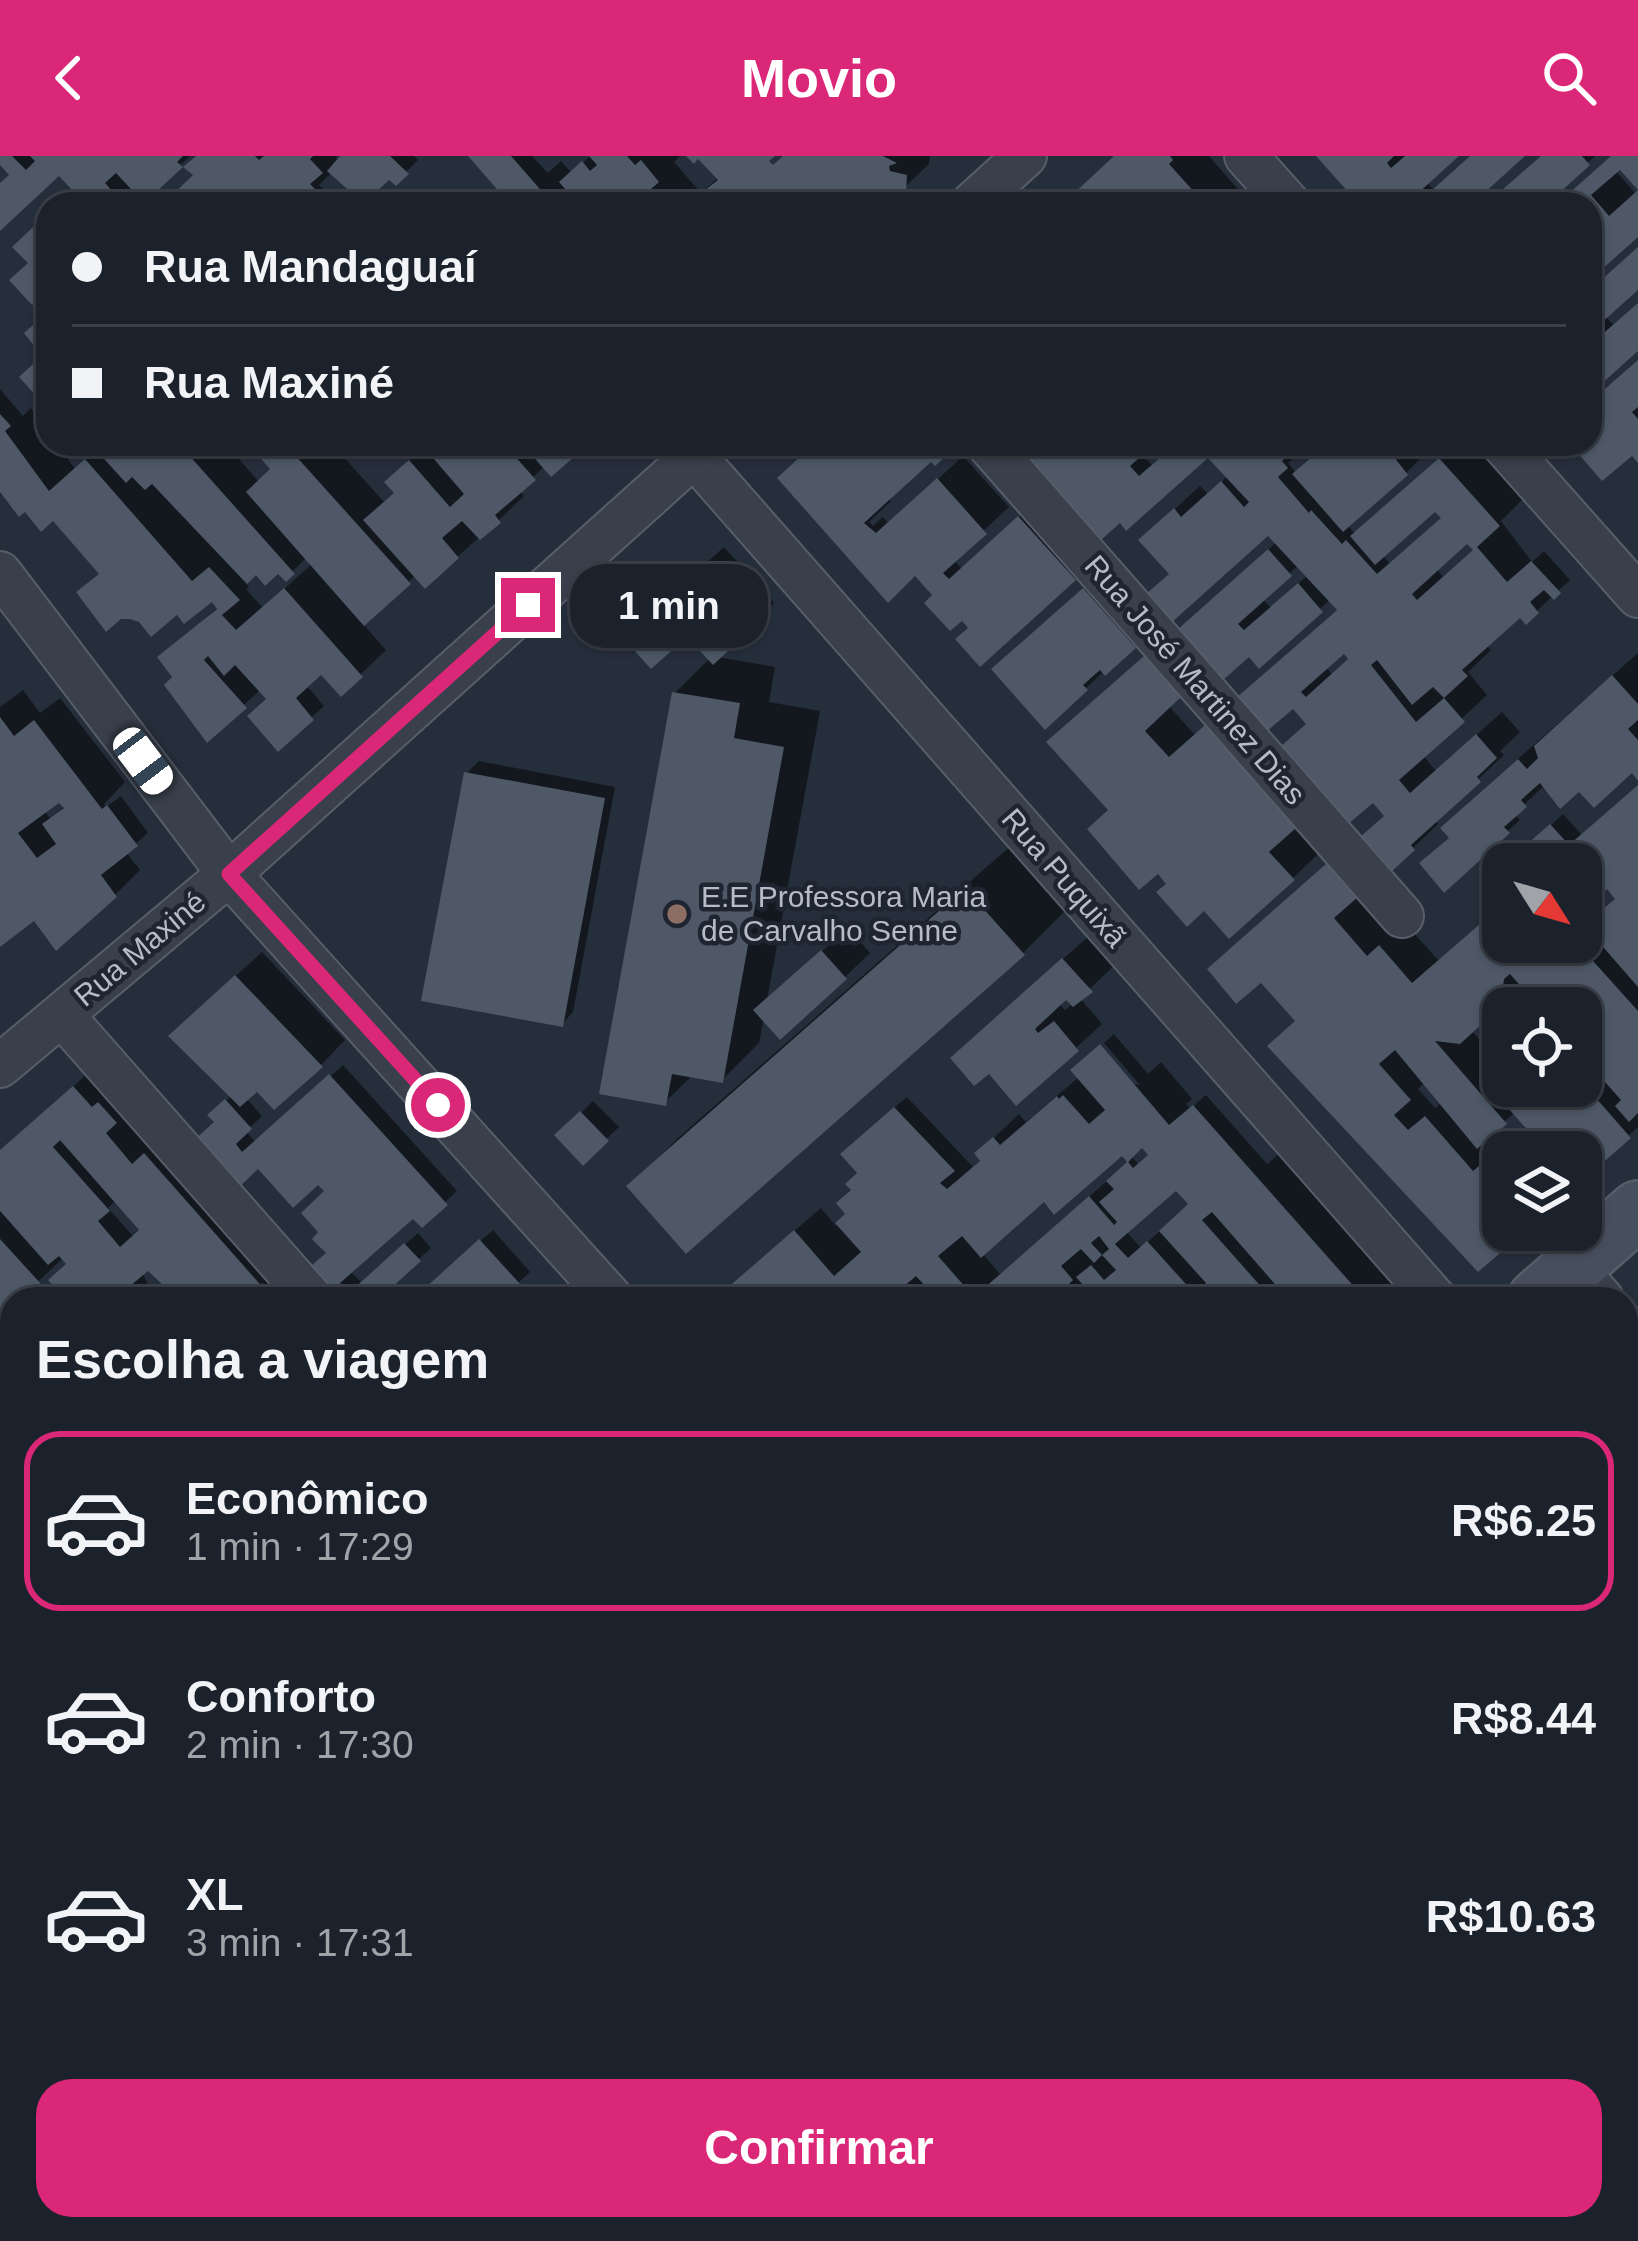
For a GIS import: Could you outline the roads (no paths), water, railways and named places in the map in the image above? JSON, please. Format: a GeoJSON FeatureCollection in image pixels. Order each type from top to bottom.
{"type":"FeatureCollection","features":[{"type":"Feature","properties":{"kind":"main road"},"geometry":{"type":"LineString","coordinates":[[1572,1287],[1638,1210]]}},
{"type":"Feature","properties":{"kind":"street"},"geometry":{"type":"LineString","coordinates":[[1246,156],[1278,192]]}},
{"type":"Feature","properties":{"kind":"street"},"geometry":{"type":"LineString","coordinates":[[980,192],[1001,162]]}},
{"type":"Feature","properties":{"kind":"street","name":"Rua Maxiné"},"geometry":{"type":"LineString","coordinates":[[0,1066],[229,874],[693,456]]}},
{"type":"Feature","properties":{"kind":"street","name":"Rua Puquixã"},"geometry":{"type":"LineString","coordinates":[[705,456],[1425,1287]]}},
{"type":"Feature","properties":{"kind":"street","name":"Rua José Martinez Dias"},"geometry":{"type":"LineString","coordinates":[[999,456],[1402,916]]}},
{"type":"Feature","properties":{"kind":"street"},"geometry":{"type":"LineString","coordinates":[[1513,456],[1638,596]]}},
{"type":"Feature","properties":{"kind":"street"},"geometry":{"type":"LineString","coordinates":[[0,573],[229,874],[600,1287]]}},
{"type":"Feature","properties":{"kind":"street"},"geometry":{"type":"LineString","coordinates":[[62,1015],[301,1287]]}},
{"type":"Feature","properties":{"kind":"place","name":"E.E Professora Maria de Carvalho Senne"},"geometry":{"type":"Point","coordinates":[677,914]}}]}
